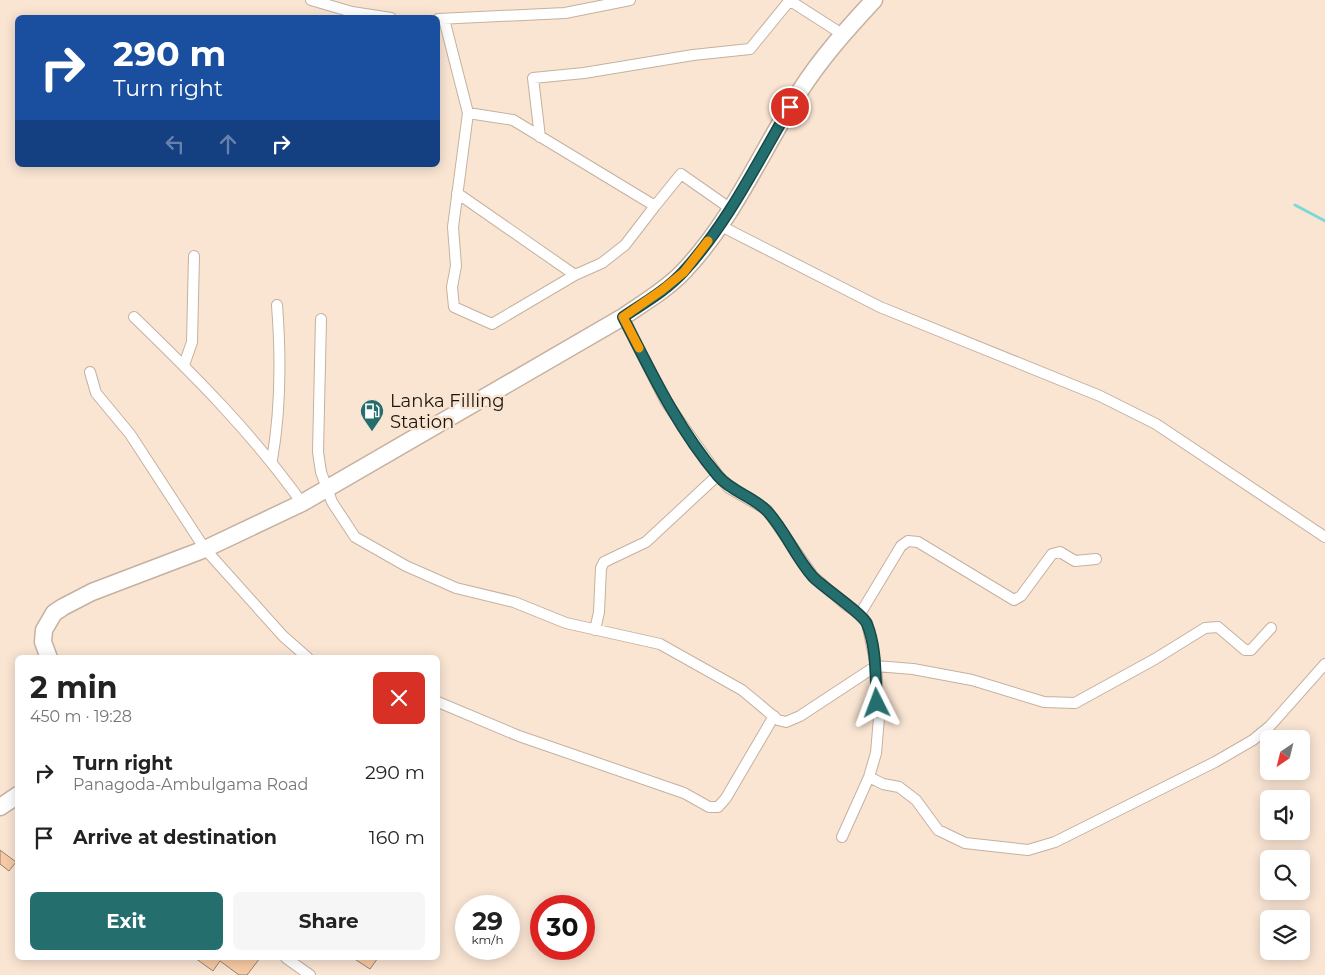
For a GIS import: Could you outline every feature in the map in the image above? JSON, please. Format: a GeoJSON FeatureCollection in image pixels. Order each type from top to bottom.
{"type":"FeatureCollection","features":[{"type":"Feature","properties":{"kind":"main road"},"geometry":{"type":"LineString","coordinates":[[48,655],[43,642],[44,630],[54,613],[92,592],[205,549],[302,502],[623,317],[662,290],[684,272],[721,226],[800,90],[842,34],[874,0]]}},
{"type":"Feature","properties":{"kind":"main road"},"geometry":{"type":"LineString","coordinates":[[0,807],[15,797]]}},
{"type":"Feature","properties":{"kind":"street"},"geometry":{"type":"LineString","coordinates":[[311,0],[352,12],[372,15]]}},
{"type":"Feature","properties":{"kind":"street"},"geometry":{"type":"LineString","coordinates":[[630,0],[565,13],[441,19],[468,113],[453,227],[456,266],[452,288],[454,307],[492,324],[575,275],[602,263],[625,245],[681,174],[730,209]]}},
{"type":"Feature","properties":{"kind":"street"},"geometry":{"type":"LineString","coordinates":[[540,137],[533,78],[584,73],[693,55],[750,49],[759,41],[789,0],[842,34]]}},
{"type":"Feature","properties":{"kind":"street"},"geometry":{"type":"LineString","coordinates":[[468,113],[513,120],[655,206]]}},
{"type":"Feature","properties":{"kind":"street"},"geometry":{"type":"LineString","coordinates":[[457,193],[575,275]]}},
{"type":"Feature","properties":{"kind":"street"},"geometry":{"type":"LineString","coordinates":[[721,226],[880,308],[1100,396],[1156,424],[1325,537]]}},
{"type":"Feature","properties":{"kind":"street"},"geometry":{"type":"LineString","coordinates":[[184,365],[192,342],[194,256]]}},
{"type":"Feature","properties":{"kind":"street"},"geometry":{"type":"LineString","coordinates":[[272,460],[276,439],[281,358],[277,305]]}},
{"type":"Feature","properties":{"kind":"street"},"geometry":{"type":"LineString","coordinates":[[134,317],[229,411],[272,460],[302,502]]}},
{"type":"Feature","properties":{"kind":"street"},"geometry":{"type":"LineString","coordinates":[[623,317],[666,402],[718,475],[729,488],[767,510],[813,576],[846,605],[860,614],[867,623],[876,666],[878,736],[876,754],[869,777],[842,837]]}},
{"type":"Feature","properties":{"kind":"street"},"geometry":{"type":"LineString","coordinates":[[321,319],[318,452],[326,488],[332,502],[355,537],[406,566],[456,588],[514,602],[566,623],[660,644],[742,690],[778,720],[786,722],[800,716],[876,666],[913,669],[972,680],[1044,702],[1075,703],[1156,659],[1206,628],[1218,627],[1245,650],[1251,650],[1271,628]]}},
{"type":"Feature","properties":{"kind":"street"},"geometry":{"type":"LineString","coordinates":[[90,372],[96,393],[130,434],[205,549],[283,636],[305,655]]}},
{"type":"Feature","properties":{"kind":"street"},"geometry":{"type":"LineString","coordinates":[[595,630],[599,612],[601,568],[604,562],[646,542],[718,475]]}},
{"type":"Feature","properties":{"kind":"street"},"geometry":{"type":"LineString","coordinates":[[860,614],[901,546],[908,541],[918,542],[1014,600],[1021,596],[1052,554],[1060,552],[1075,561],[1096,559]]}},
{"type":"Feature","properties":{"kind":"street"},"geometry":{"type":"LineString","coordinates":[[869,777],[883,784],[899,787],[916,800],[938,830],[966,843],[1028,850],[1055,842],[1215,762],[1253,740],[1270,726],[1325,664]]}},
{"type":"Feature","properties":{"kind":"street"},"geometry":{"type":"LineString","coordinates":[[440,703],[519,736],[684,793],[708,807],[718,806],[726,798],[774,716]]}},
{"type":"Feature","properties":{"kind":"street"},"geometry":{"type":"LineString","coordinates":[[289,960],[310,975]]}},
{"type":"Feature","properties":{"kind":"building"},"geometry":{"type":"Polygon","coordinates":[[[0,850],[15,861],[9,871],[0,864],[0,850]]]}},
{"type":"Feature","properties":{"kind":"building"},"geometry":{"type":"Polygon","coordinates":[[[198,960],[258,960],[247,975],[239,975],[220,961],[213,971],[198,960]]]}},
{"type":"Feature","properties":{"kind":"building"},"geometry":{"type":"Polygon","coordinates":[[[356,960],[377,960],[370,969],[356,960]]]}},
{"type":"Feature","properties":{"kind":"waterway"},"geometry":{"type":"LineString","coordinates":[[1295,205],[1325,221]]}},
{"type":"Feature","properties":{"kind":"slow traffic"},"geometry":{"type":"LineString","coordinates":[[639,348],[623,317],[684,272],[708,241]]}},
{"type":"Feature","properties":{"kind":"place","name":"Lanka Filling Station"},"geometry":{"type":"Point","coordinates":[372,432]}},
{"type":"Feature","properties":{"kind":"route"},"geometry":{"type":"LineString","coordinates":[[790,107],[721,226],[684,272],[623,317],[666,402],[718,475],[729,488],[767,510],[813,576],[846,605],[860,614],[867,623],[876,666],[877,703]]}}]}
